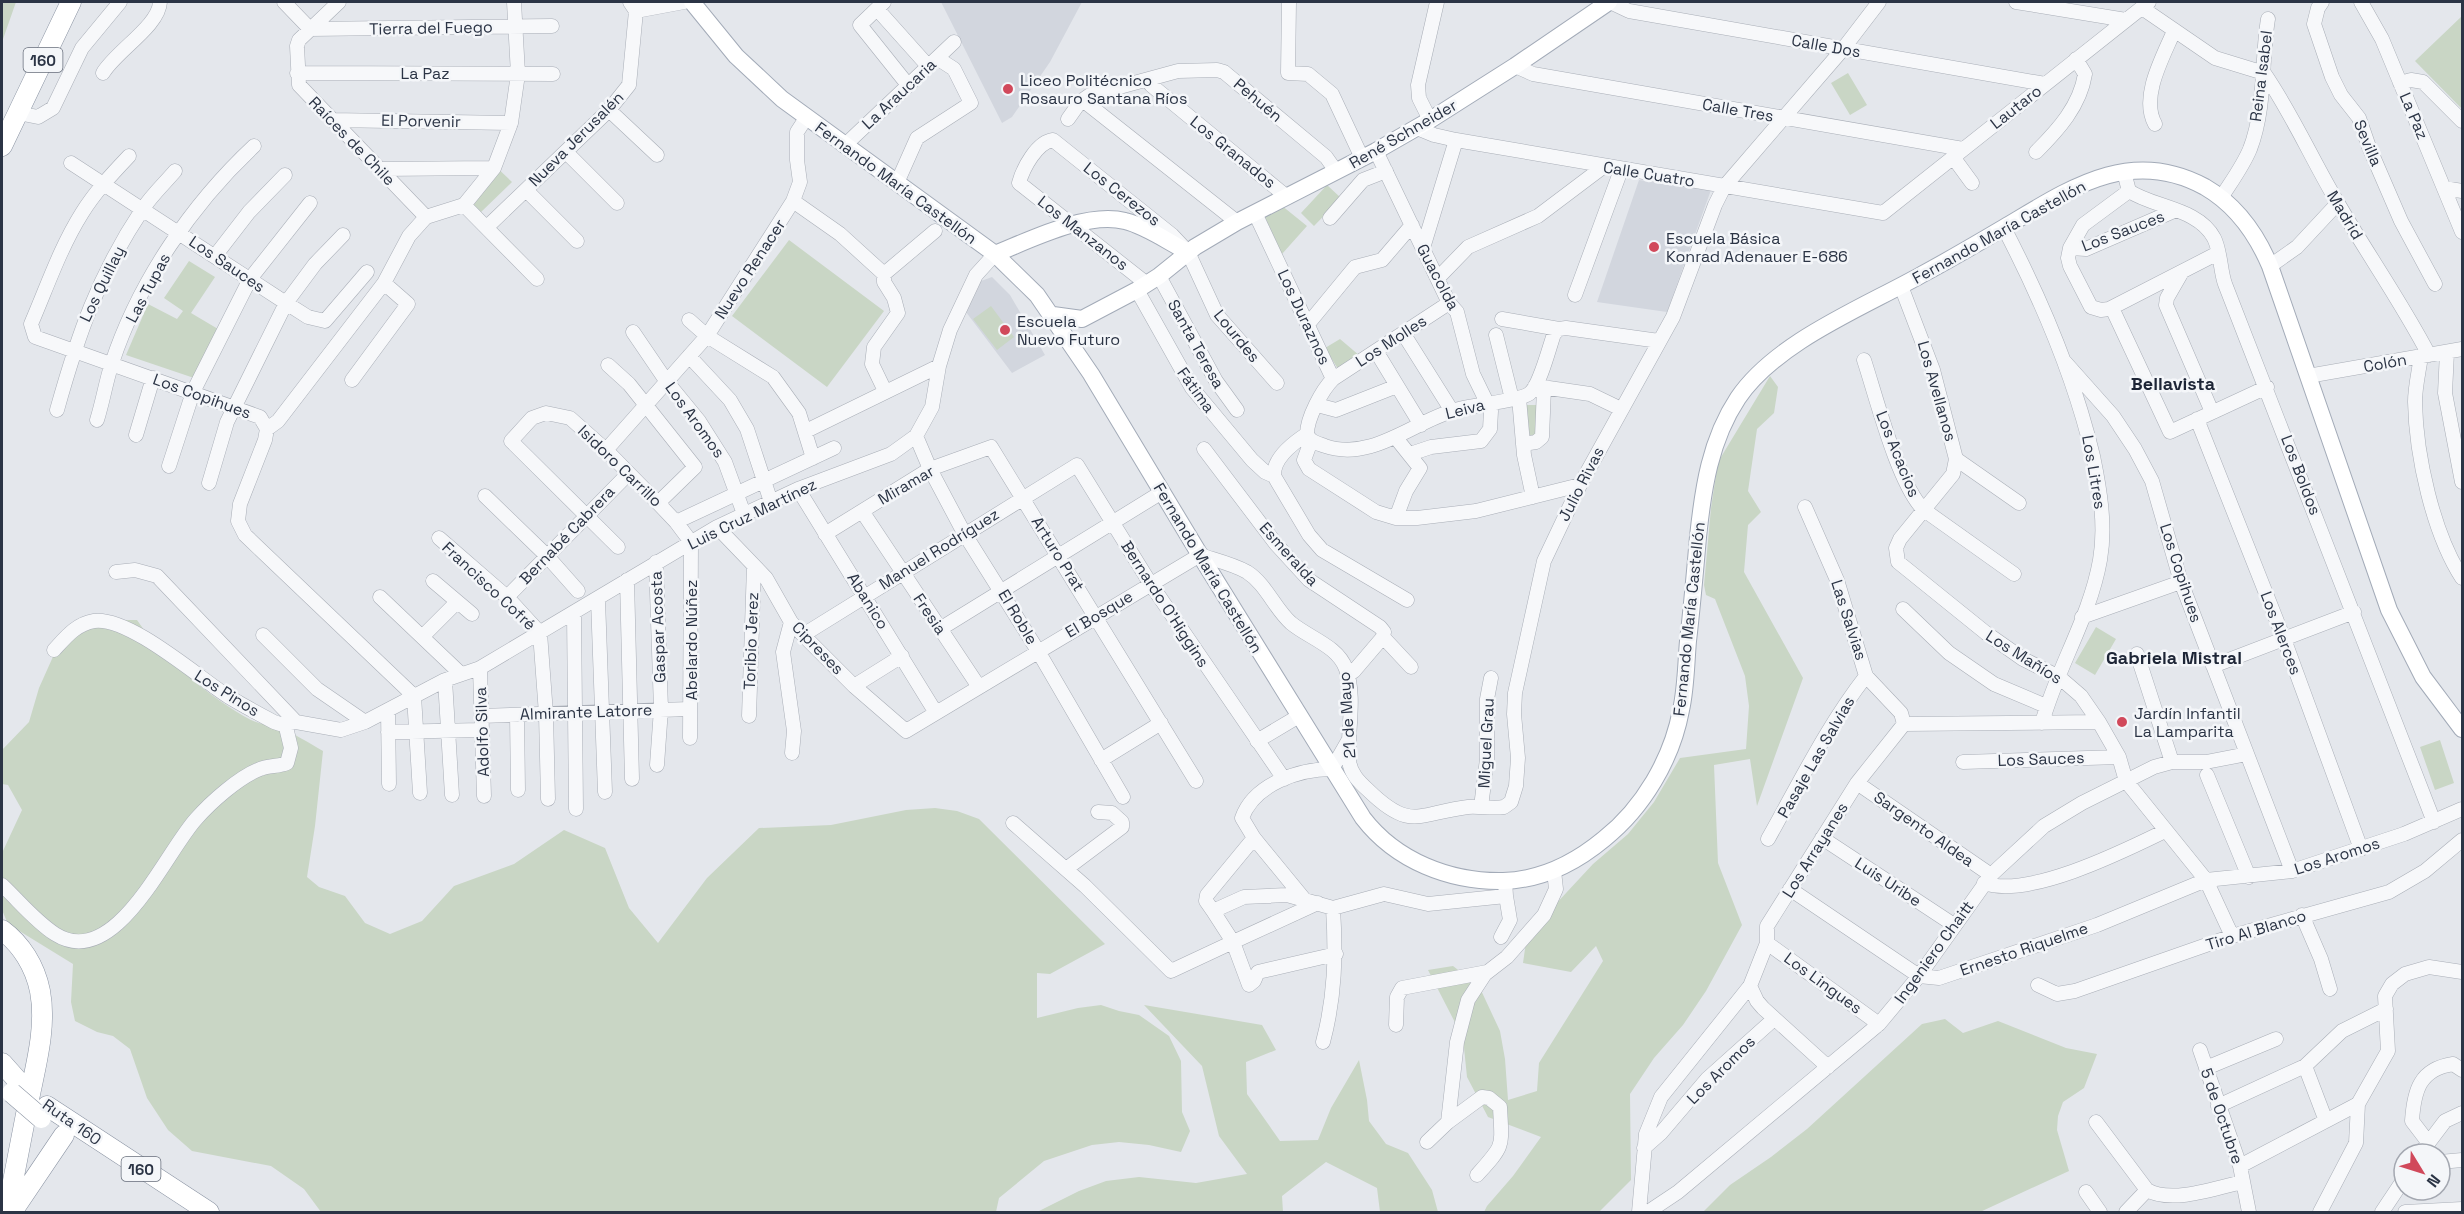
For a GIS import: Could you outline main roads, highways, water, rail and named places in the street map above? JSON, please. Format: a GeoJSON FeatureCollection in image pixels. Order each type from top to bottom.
{"type":"FeatureCollection","features":[{"type":"Feature","properties":{"kind":"highway","name":"160"},"geometry":{"type":"LineString","coordinates":[[2,146],[10,114],[67,3]]}},
{"type":"Feature","properties":{"kind":"highway"},"geometry":{"type":"LineString","coordinates":[[2,930],[19,946],[32,966],[40,989],[42,1013],[38,1055],[7,1212]]}},
{"type":"Feature","properties":{"kind":"highway","name":"Ruta 160"},"geometry":{"type":"LineString","coordinates":[[2,1063],[10,1085],[44,1112],[209,1212]]}},
{"type":"Feature","properties":{"kind":"highway","name":"Ruta 160"},"geometry":{"type":"LineString","coordinates":[[44,1112],[64,1135],[184,1212]]}},
{"type":"Feature","properties":{"kind":"highway"},"geometry":{"type":"LineString","coordinates":[[12,1212],[64,1135]]}},
{"type":"Feature","properties":{"kind":"main road","name":"Fernando María Castellón"},"geometry":{"type":"LineString","coordinates":[[692,2],[748,68],[806,117],[995,254],[1028,284],[1053,315],[1073,346],[1299,716],[1369,826],[1400,854],[1425,866],[1506,888],[1554,871],[1589,851],[1622,823],[1651,784],[1672,742],[1684,694],[1700,514],[1706,475],[1718,437],[1739,397],[1767,366],[1793,346],[2085,182],[2124,171],[2170,173],[2191,180],[2221,198],[2243,219],[2257,240],[2270,266],[2389,610],[2423,677],[2463,729]]}},
{"type":"Feature","properties":{"kind":"main road","name":"René Schneider"},"geometry":{"type":"LineString","coordinates":[[1082,319],[1148,283],[1188,252],[1237,222],[1423,124],[1610,2]]}},
{"type":"Feature","properties":{"kind":"main road"},"geometry":{"type":"LineString","coordinates":[[995,254],[1072,224],[1121,220],[1188,252]]}},
{"type":"Feature","properties":{"kind":"main road"},"geometry":{"type":"LineString","coordinates":[[1053,315],[1082,319],[1073,346]]}},
{"type":"Feature","properties":{"kind":"place","name":"Liceo Politécnico Rosauro Santana Ríos"},"geometry":{"type":"Point","coordinates":[1008,89]}},
{"type":"Feature","properties":{"kind":"place","name":"Escuela Básica Konrad Adenauer E-686"},"geometry":{"type":"Point","coordinates":[1654,247]}},
{"type":"Feature","properties":{"kind":"place","name":"Escuela Nuevo Futuro"},"geometry":{"type":"Point","coordinates":[1005,330]}},
{"type":"Feature","properties":{"kind":"place","name":"Jardín Infantil La Lamparita"},"geometry":{"type":"Point","coordinates":[2122,722]}},
{"type":"Feature","properties":{"kind":"district","name":"Bellavista"},"geometry":{"type":"Point","coordinates":[2173,383]}},
{"type":"Feature","properties":{"kind":"district","name":"Gabriela Mistral"},"geometry":{"type":"Point","coordinates":[2174,657]}}]}
